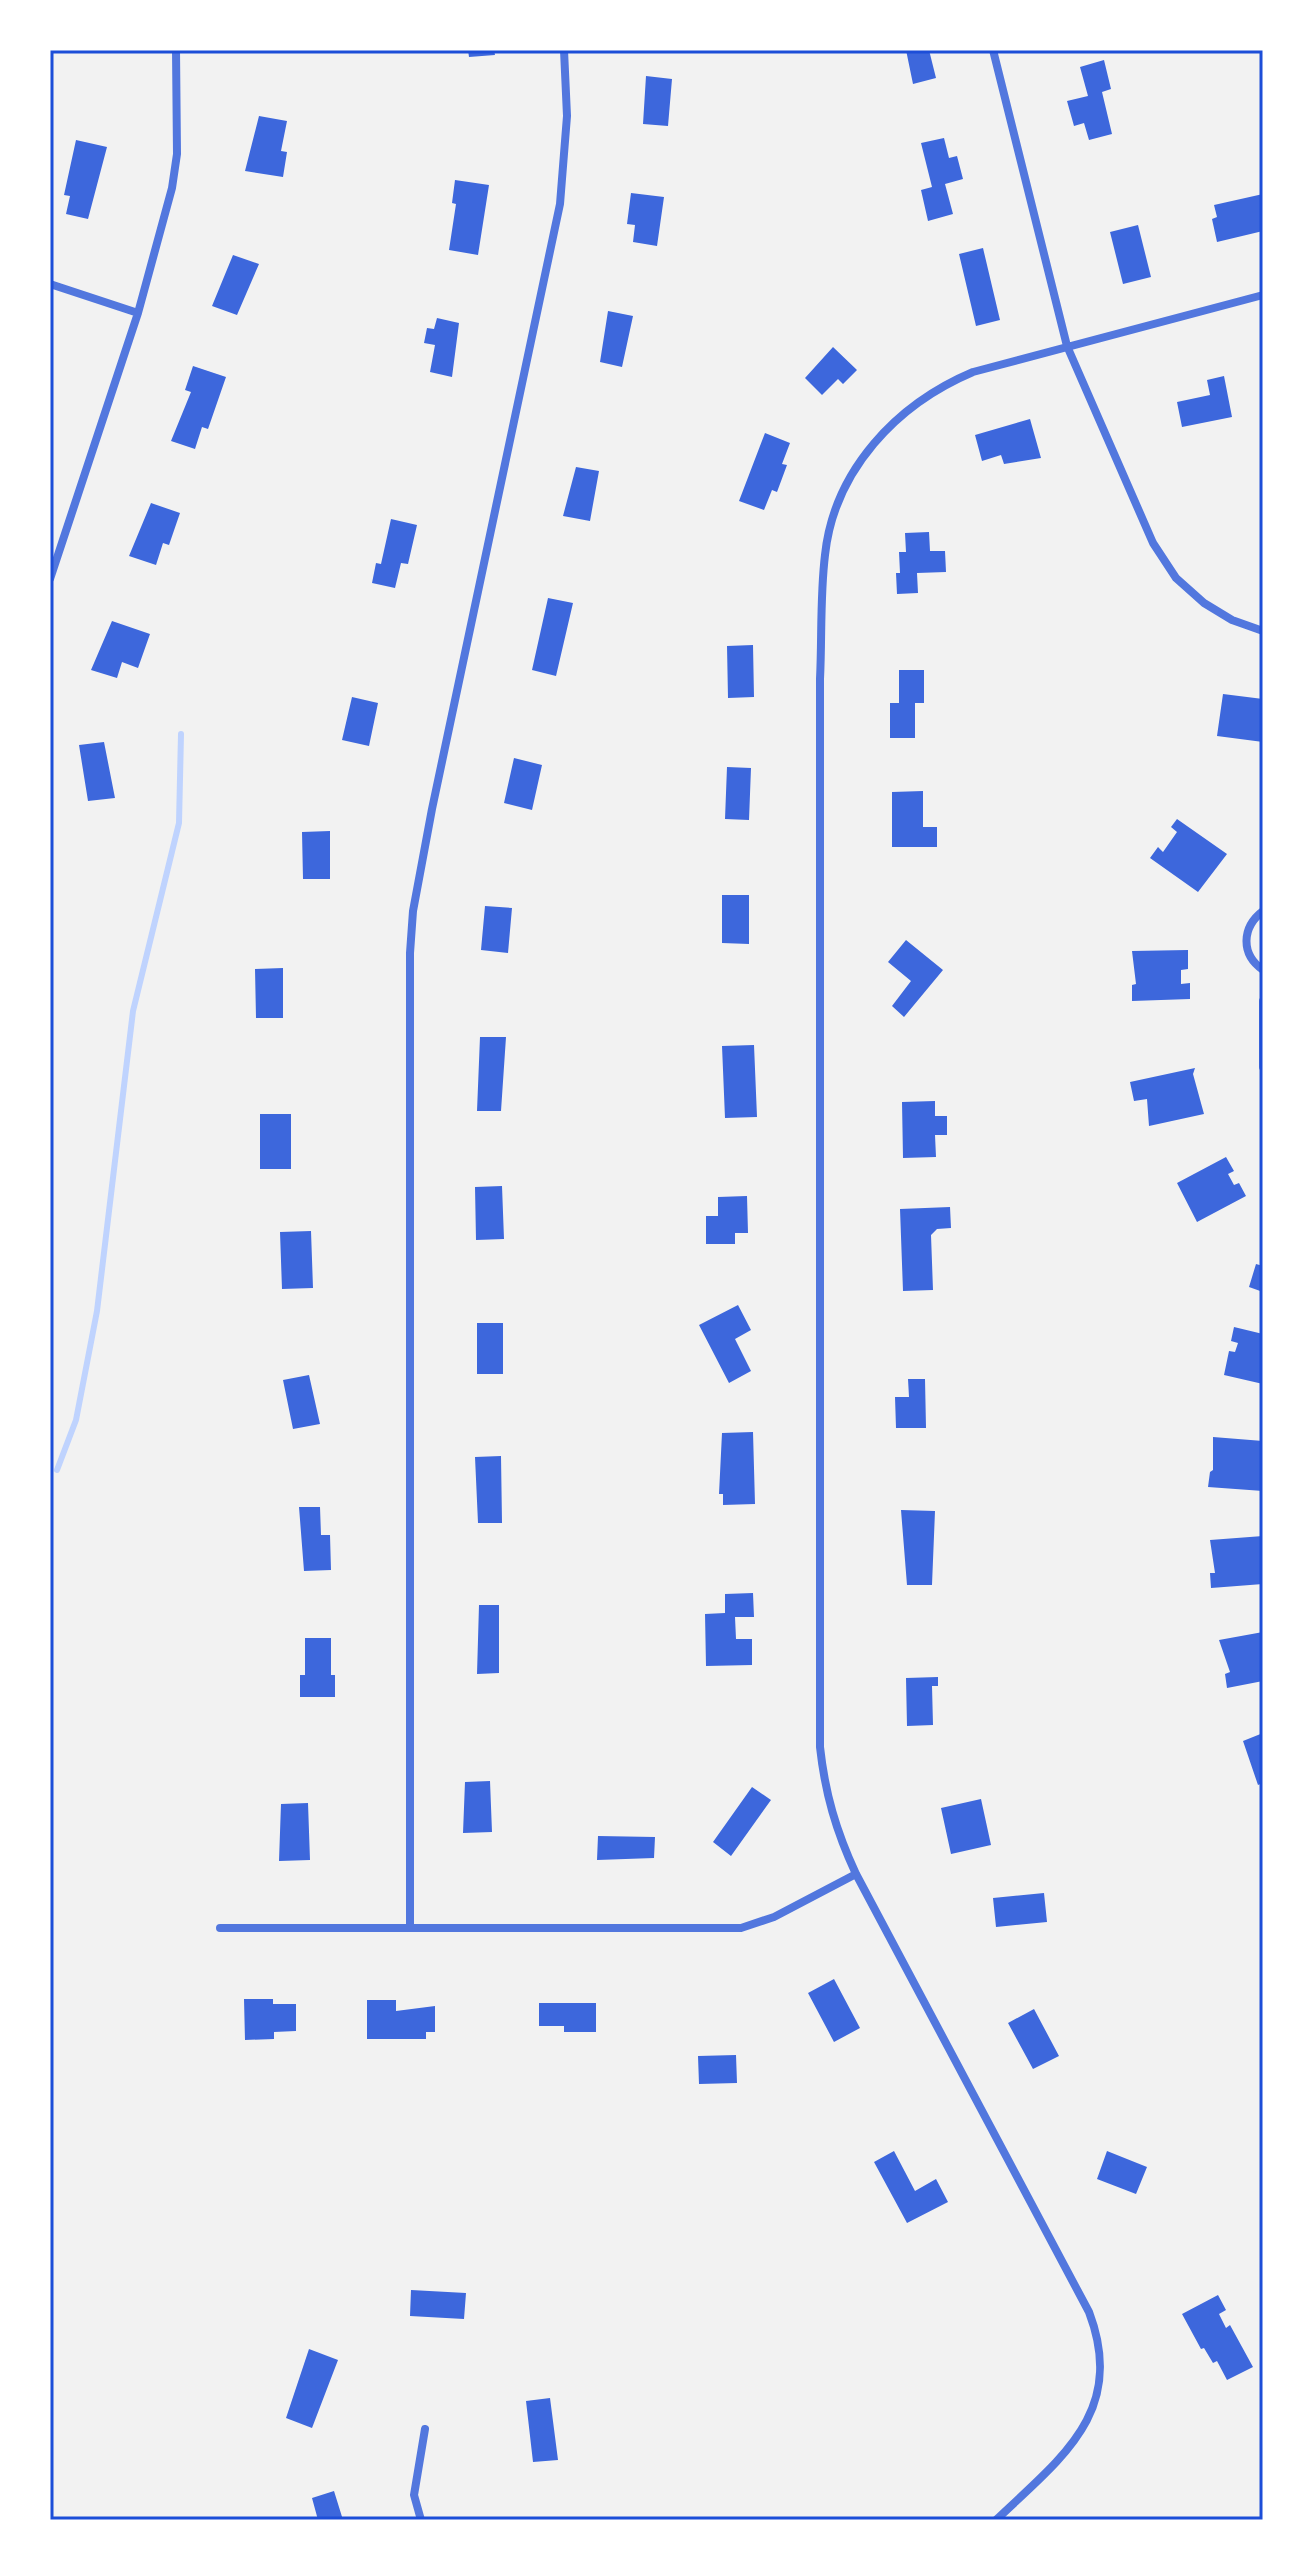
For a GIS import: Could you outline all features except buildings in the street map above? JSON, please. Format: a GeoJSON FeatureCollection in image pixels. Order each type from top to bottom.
{"type":"FeatureCollection","features":[{"type":"Feature","properties":{"kind":"street"},"geometry":{"type":"LineString","coordinates":[[50,579],[138,313],[172,188],[177,154],[176,50]]}},
{"type":"Feature","properties":{"kind":"street"},"geometry":{"type":"LineString","coordinates":[[410,1927],[410,953],[413,911],[560,204],[567,116],[564,50]]}},
{"type":"Feature","properties":{"kind":"street"},"geometry":{"type":"LineString","coordinates":[[993,50],[1067,346],[1153,543],[1176,578],[1213,608],[1263,631]]}},
{"type":"Feature","properties":{"kind":"street"},"geometry":{"type":"LineString","coordinates":[[50,284],[138,313]]}},
{"type":"Feature","properties":{"kind":"street"},"geometry":{"type":"LineString","coordinates":[[996,2520],[1055,2464],[1087,2425],[1097,2391],[1099,2338],[1089,2312],[856,1874],[837,1834],[825,1792],[820,1747],[820,679],[825,553],[849,477],[865,452],[911,405],[973,372],[1263,295]]}},
{"type":"Feature","properties":{"kind":"street"},"geometry":{"type":"LineString","coordinates":[[1263,911],[1248,927],[1246,938],[1251,959],[1263,970]]}},
{"type":"Feature","properties":{"kind":"street"},"geometry":{"type":"LineString","coordinates":[[1263,1001],[1263,1067]]}},
{"type":"Feature","properties":{"kind":"street"},"geometry":{"type":"LineString","coordinates":[[220,1928],[741,1928],[774,1917],[856,1874]]}},
{"type":"Feature","properties":{"kind":"street"},"geometry":{"type":"LineString","coordinates":[[421,2520],[414,2495],[425,2429]]}},
{"type":"Feature","properties":{"kind":"waterway"},"geometry":{"type":"LineString","coordinates":[[57,1470],[76,1420],[97,1311],[133,1011],[179,823],[181,734]]}}]}
